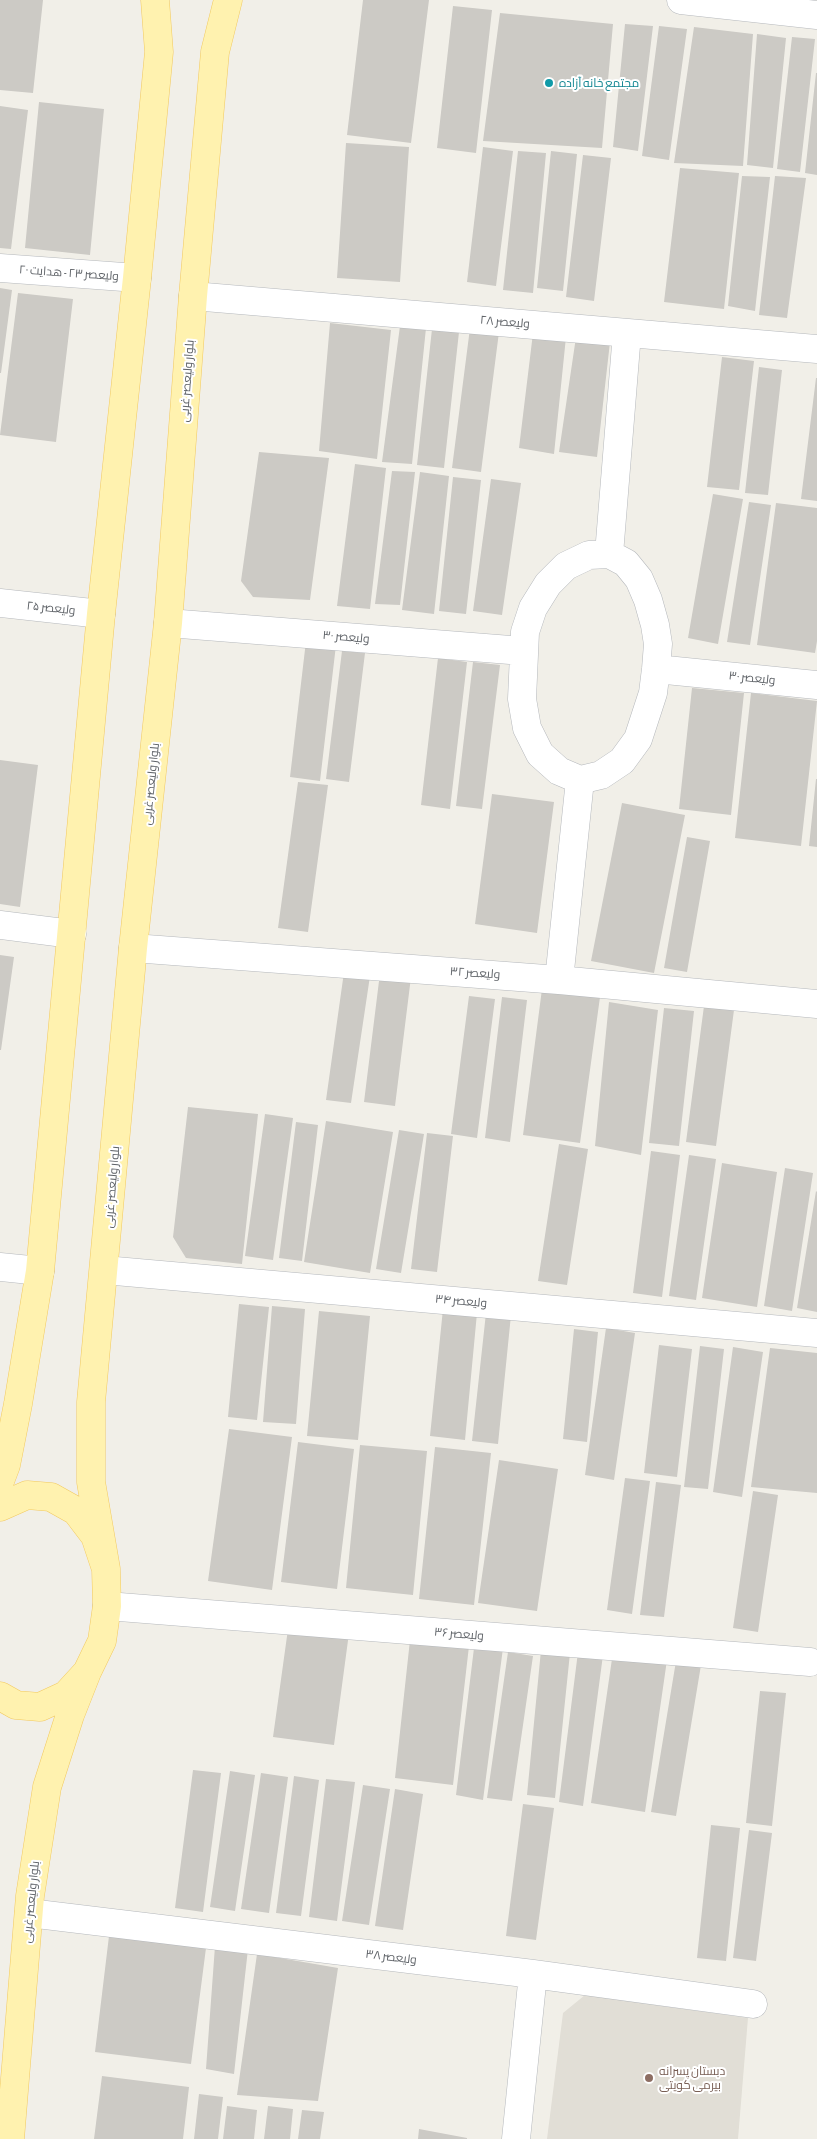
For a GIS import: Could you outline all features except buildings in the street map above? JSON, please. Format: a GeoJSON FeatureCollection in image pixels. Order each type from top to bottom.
{"type":"FeatureCollection","features":[{"type":"Feature","properties":{"kind":"main road"},"geometry":{"type":"LineString","coordinates":[[0,1481],[6,1465],[17,1413],[40,1271],[101,614],[159,52],[155,0]]}},
{"type":"Feature","properties":{"kind":"main road","name":"بلوار ولیعصر غربی"},"geometry":{"type":"LineString","coordinates":[[106,1569],[91,1482],[91,1412],[134,948],[168,623],[193,296],[215,52],[228,0]]}},
{"type":"Feature","properties":{"kind":"main road"},"geometry":{"type":"LineString","coordinates":[[0,1507],[27,1495],[51,1497],[76,1511],[95,1536],[106,1569],[107,1606],[102,1641],[87,1672],[66,1696],[40,1707],[16,1705],[0,1696]]}},
{"type":"Feature","properties":{"kind":"main road","name":"بلوار ولیعصر غربی"},"geometry":{"type":"LineString","coordinates":[[10,2139],[29,1913],[47,1787],[70,1715],[87,1672]]}},
{"type":"Feature","properties":{"kind":"street"},"geometry":{"type":"LineString","coordinates":[[681,0],[817,15]]}},
{"type":"Feature","properties":{"kind":"street","name":"ولیعصر ۲۳ - هدایت ۲۰"},"geometry":{"type":"LineString","coordinates":[[0,268],[137,278]]}},
{"type":"Feature","properties":{"kind":"street","name":"ولیعصر ۲۸"},"geometry":{"type":"LineString","coordinates":[[193,296],[817,349]]}},
{"type":"Feature","properties":{"kind":"street"},"geometry":{"type":"LineString","coordinates":[[609,554],[627,333]]}},
{"type":"Feature","properties":{"kind":"street"},"geometry":{"type":"LineString","coordinates":[[609,554],[626,563],[639,579],[648,600],[658,644],[653,693],[638,739],[622,760],[601,775],[580,780],[558,771],[540,754],[527,728],[522,699],[525,632],[533,608],[548,584],[566,566],[590,555],[609,554]]}},
{"type":"Feature","properties":{"kind":"street","name":"ولیعصر ۲۵"},"geometry":{"type":"LineString","coordinates":[[0,603],[101,614]]}},
{"type":"Feature","properties":{"kind":"street","name":"ولیعصر ۳۰"},"geometry":{"type":"LineString","coordinates":[[168,623],[523,651]]}},
{"type":"Feature","properties":{"kind":"street","name":"ولیعصر ۳۰"},"geometry":{"type":"LineString","coordinates":[[656,669],[817,685]]}},
{"type":"Feature","properties":{"kind":"street"},"geometry":{"type":"LineString","coordinates":[[558,980],[580,780]]}},
{"type":"Feature","properties":{"kind":"street"},"geometry":{"type":"LineString","coordinates":[[0,925],[72,934]]}},
{"type":"Feature","properties":{"kind":"street","name":"ولیعصر ۳۲"},"geometry":{"type":"LineString","coordinates":[[134,948],[558,980],[817,1004]]}},
{"type":"Feature","properties":{"kind":"street"},"geometry":{"type":"LineString","coordinates":[[0,1267],[40,1271]]}},
{"type":"Feature","properties":{"kind":"street","name":"ولیعصر ۳۴"},"geometry":{"type":"LineString","coordinates":[[104,1270],[817,1333]]}},
{"type":"Feature","properties":{"kind":"street","name":"ولیعصر ۳۶"},"geometry":{"type":"LineString","coordinates":[[107,1606],[810,1662]]}},
{"type":"Feature","properties":{"kind":"street","name":"ولیعصر ۳۸"},"geometry":{"type":"LineString","coordinates":[[29,1913],[532,1974],[753,2004]]}},
{"type":"Feature","properties":{"kind":"street"},"geometry":{"type":"LineString","coordinates":[[516,2139],[532,1974]]}},
{"type":"Feature","properties":{"kind":"shaded area","name":"دبستان پسرانه بیرمی کویتی"},"geometry":{"type":"Polygon","coordinates":[[[585,1995],[748,2018],[738,2139],[547,2139],[563,2013],[585,1995]]]}},
{"type":"Feature","properties":{"kind":"place","name":"مجتمع خانه آزاده"},"geometry":{"type":"Point","coordinates":[549,83]}},
{"type":"Feature","properties":{"kind":"place","name":"دبستان پسرانه بیرمی کویتی"},"geometry":{"type":"Point","coordinates":[649,2078]}}]}
